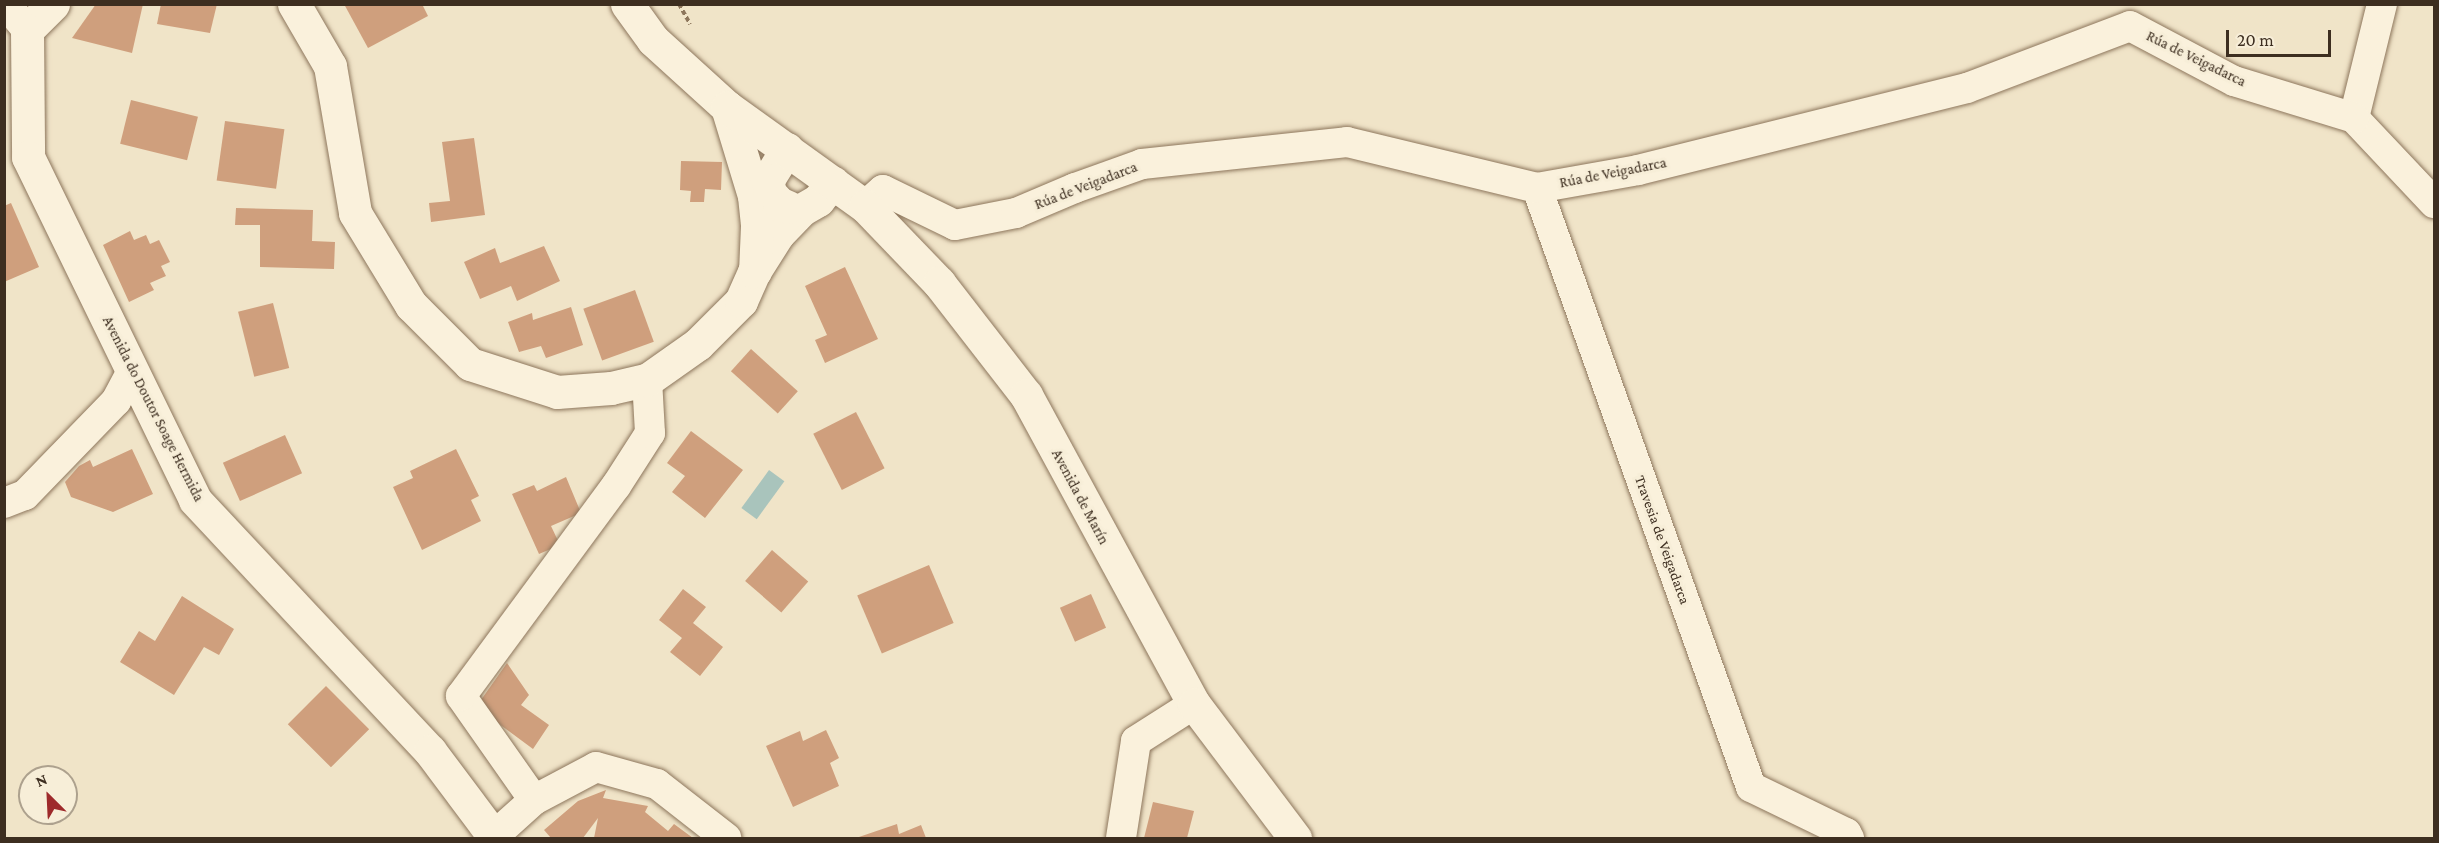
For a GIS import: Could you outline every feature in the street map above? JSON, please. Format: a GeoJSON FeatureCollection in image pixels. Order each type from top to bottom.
{"type":"FeatureCollection","features":[{"type":"Feature","properties":{"kind":"street"},"geometry":{"type":"LineString","coordinates":[[6,4],[27,30],[53,4]]}},
{"type":"Feature","properties":{"kind":"street"},"geometry":{"type":"LineString","coordinates":[[294,4],[330,66],[355,213],[411,305],[470,364],[557,392],[611,388],[647,380],[698,344],[741,301],[754,272],[778,234],[801,210],[818,200],[832,182]]}},
{"type":"Feature","properties":{"kind":"street","name":"Avenida de Marín"},"geometry":{"type":"LineString","coordinates":[[627,4],[653,40],[727,107],[865,206],[939,283],[1026,395],[1194,704],[1295,838]]}},
{"type":"Feature","properties":{"kind":"street"},"geometry":{"type":"LineString","coordinates":[[2382,4],[2354,118],[2434,204]]}},
{"type":"Feature","properties":{"kind":"street","name":"Rúa de Veigadarca"},"geometry":{"type":"LineString","coordinates":[[865,206],[883,190],[955,225],[1016,213],[1075,188],[1142,164],[1347,142],[1537,188],[1638,170],[1967,88],[2127,15],[2234,81],[2354,118]]}},
{"type":"Feature","properties":{"kind":"street","name":"Avenida do Doutor Soage Hermida"},"geometry":{"type":"LineString","coordinates":[[27,30],[28,157],[195,500],[430,751],[494,837]]}},
{"type":"Feature","properties":{"kind":"street"},"geometry":{"type":"LineString","coordinates":[[727,107],[761,188],[769,192],[779,203],[801,210]]}},
{"type":"Feature","properties":{"kind":"street"},"geometry":{"type":"LineString","coordinates":[[754,272],[761,188],[787,149]]}},
{"type":"Feature","properties":{"kind":"street","name":"Travesia de Veigadarca"},"geometry":{"type":"LineString","coordinates":[[1537,188],[1751,787],[1846,833],[1849,838]]}},
{"type":"Feature","properties":{"kind":"street"},"geometry":{"type":"LineString","coordinates":[[4,503],[25,495],[116,401],[132,371]]}},
{"type":"Feature","properties":{"kind":"street"},"geometry":{"type":"LineString","coordinates":[[534,800],[461,696],[616,486],[650,433],[647,380]]}},
{"type":"Feature","properties":{"kind":"street"},"geometry":{"type":"LineString","coordinates":[[1121,838],[1136,741],[1194,704]]}},
{"type":"Feature","properties":{"kind":"street"},"geometry":{"type":"LineString","coordinates":[[494,837],[534,800],[596,767],[657,784],[726,838]]}},
{"type":"Feature","properties":{"kind":"water"},"geometry":{"type":"Polygon","coordinates":[[[769,470],[784,481],[757,519],[741,508],[769,470]]]}},
{"type":"Feature","properties":{"kind":"building"},"geometry":{"type":"Polygon","coordinates":[[[96,4],[143,4],[132,53],[72,38],[96,4]]]}},
{"type":"Feature","properties":{"kind":"building"},"geometry":{"type":"Polygon","coordinates":[[[161,4],[217,4],[210,33],[157,24],[161,4]]]}},
{"type":"Feature","properties":{"kind":"building"},"geometry":{"type":"Polygon","coordinates":[[[344,4],[422,4],[428,16],[368,48],[344,4]]]}},
{"type":"Feature","properties":{"kind":"building"},"geometry":{"type":"Polygon","coordinates":[[[131,100],[198,117],[187,160],[120,144],[131,100]]]}},
{"type":"Feature","properties":{"kind":"building"},"geometry":{"type":"Polygon","coordinates":[[[225,121],[284,129],[276,189],[217,180],[225,121]]]}},
{"type":"Feature","properties":{"kind":"building"},"geometry":{"type":"Polygon","coordinates":[[[474,138],[485,215],[431,222],[429,203],[450,201],[442,142],[474,138]]]}},
{"type":"Feature","properties":{"kind":"building"},"geometry":{"type":"Polygon","coordinates":[[[681,161],[722,162],[721,190],[705,189],[704,202],[690,202],[691,191],[680,190],[681,161]]]}},
{"type":"Feature","properties":{"kind":"building"},"geometry":{"type":"Polygon","coordinates":[[[11,203],[39,267],[4,282],[4,206],[11,203]]]}},
{"type":"Feature","properties":{"kind":"building"},"geometry":{"type":"Polygon","coordinates":[[[236,208],[313,210],[312,241],[335,242],[334,269],[260,267],[260,225],[235,225],[236,208]]]}},
{"type":"Feature","properties":{"kind":"building"},"geometry":{"type":"Polygon","coordinates":[[[130,231],[134,240],[146,235],[150,244],[159,240],[170,262],[161,266],[166,276],[150,283],[154,290],[129,302],[103,245],[130,231]]]}},
{"type":"Feature","properties":{"kind":"building"},"geometry":{"type":"Polygon","coordinates":[[[544,246],[560,281],[517,301],[511,286],[480,299],[464,262],[495,248],[500,263],[544,246]]]}},
{"type":"Feature","properties":{"kind":"building"},"geometry":{"type":"Polygon","coordinates":[[[845,267],[878,339],[825,363],[815,340],[827,335],[805,286],[845,267]]]}},
{"type":"Feature","properties":{"kind":"building"},"geometry":{"type":"Polygon","coordinates":[[[635,290],[654,342],[602,360],[583,309],[635,290]]]}},
{"type":"Feature","properties":{"kind":"building"},"geometry":{"type":"Polygon","coordinates":[[[273,303],[289,368],[254,377],[238,312],[273,303]]]}},
{"type":"Feature","properties":{"kind":"building"},"geometry":{"type":"Polygon","coordinates":[[[571,307],[583,345],[546,358],[541,346],[519,352],[508,322],[532,313],[533,320],[571,307]]]}},
{"type":"Feature","properties":{"kind":"building"},"geometry":{"type":"Polygon","coordinates":[[[751,349],[798,391],[778,413],[731,371],[751,349]]]}},
{"type":"Feature","properties":{"kind":"building"},"geometry":{"type":"Polygon","coordinates":[[[856,412],[885,468],[842,490],[813,434],[856,412]]]}},
{"type":"Feature","properties":{"kind":"building"},"geometry":{"type":"Polygon","coordinates":[[[691,431],[743,470],[705,518],[672,492],[685,476],[667,463],[691,431]]]}},
{"type":"Feature","properties":{"kind":"building"},"geometry":{"type":"Polygon","coordinates":[[[285,435],[302,473],[240,501],[223,463],[285,435]]]}},
{"type":"Feature","properties":{"kind":"building"},"geometry":{"type":"Polygon","coordinates":[[[132,449],[153,494],[113,512],[71,497],[65,482],[79,466],[90,460],[93,467],[132,449]]]}},
{"type":"Feature","properties":{"kind":"building"},"geometry":{"type":"Polygon","coordinates":[[[456,449],[479,496],[471,500],[481,521],[422,550],[393,487],[413,478],[410,471],[456,449]]]}},
{"type":"Feature","properties":{"kind":"building"},"geometry":{"type":"Polygon","coordinates":[[[566,477],[581,513],[551,526],[560,545],[539,554],[512,494],[534,485],[537,491],[566,477]]]}},
{"type":"Feature","properties":{"kind":"building"},"geometry":{"type":"Polygon","coordinates":[[[772,550],[808,581],[781,612],[745,581],[772,550]]]}},
{"type":"Feature","properties":{"kind":"building"},"geometry":{"type":"Polygon","coordinates":[[[929,565],[954,623],[882,653],[857,595],[929,565]]]}},
{"type":"Feature","properties":{"kind":"building"},"geometry":{"type":"Polygon","coordinates":[[[683,589],[706,607],[693,623],[723,647],[700,676],[670,652],[682,638],[659,620],[683,589]]]}},
{"type":"Feature","properties":{"kind":"building"},"geometry":{"type":"Polygon","coordinates":[[[1091,594],[1106,628],[1075,642],[1060,608],[1091,594]]]}},
{"type":"Feature","properties":{"kind":"building"},"geometry":{"type":"Polygon","coordinates":[[[182,596],[234,629],[219,655],[204,647],[174,695],[120,662],[139,631],[155,641],[182,596]]]}},
{"type":"Feature","properties":{"kind":"building"},"geometry":{"type":"Polygon","coordinates":[[[507,663],[529,695],[521,705],[549,725],[533,749],[476,707],[507,663]]]}},
{"type":"Feature","properties":{"kind":"building"},"geometry":{"type":"Polygon","coordinates":[[[326,686],[369,729],[331,767],[288,724],[326,686]]]}},
{"type":"Feature","properties":{"kind":"building"},"geometry":{"type":"Polygon","coordinates":[[[826,730],[839,758],[830,763],[839,786],[793,807],[766,746],[800,731],[803,741],[826,730]]]}},
{"type":"Feature","properties":{"kind":"building"},"geometry":{"type":"Polygon","coordinates":[[[606,790],[603,798],[648,806],[645,812],[668,831],[674,824],[693,838],[594,838],[598,818],[583,838],[551,838],[544,830],[578,801],[606,790]]]}},
{"type":"Feature","properties":{"kind":"building"},"geometry":{"type":"Polygon","coordinates":[[[1153,802],[1194,811],[1187,838],[1144,838],[1153,802]]]}},
{"type":"Feature","properties":{"kind":"building"},"geometry":{"type":"Polygon","coordinates":[[[897,824],[899,834],[921,825],[926,838],[856,838],[897,824]]]}}]}
